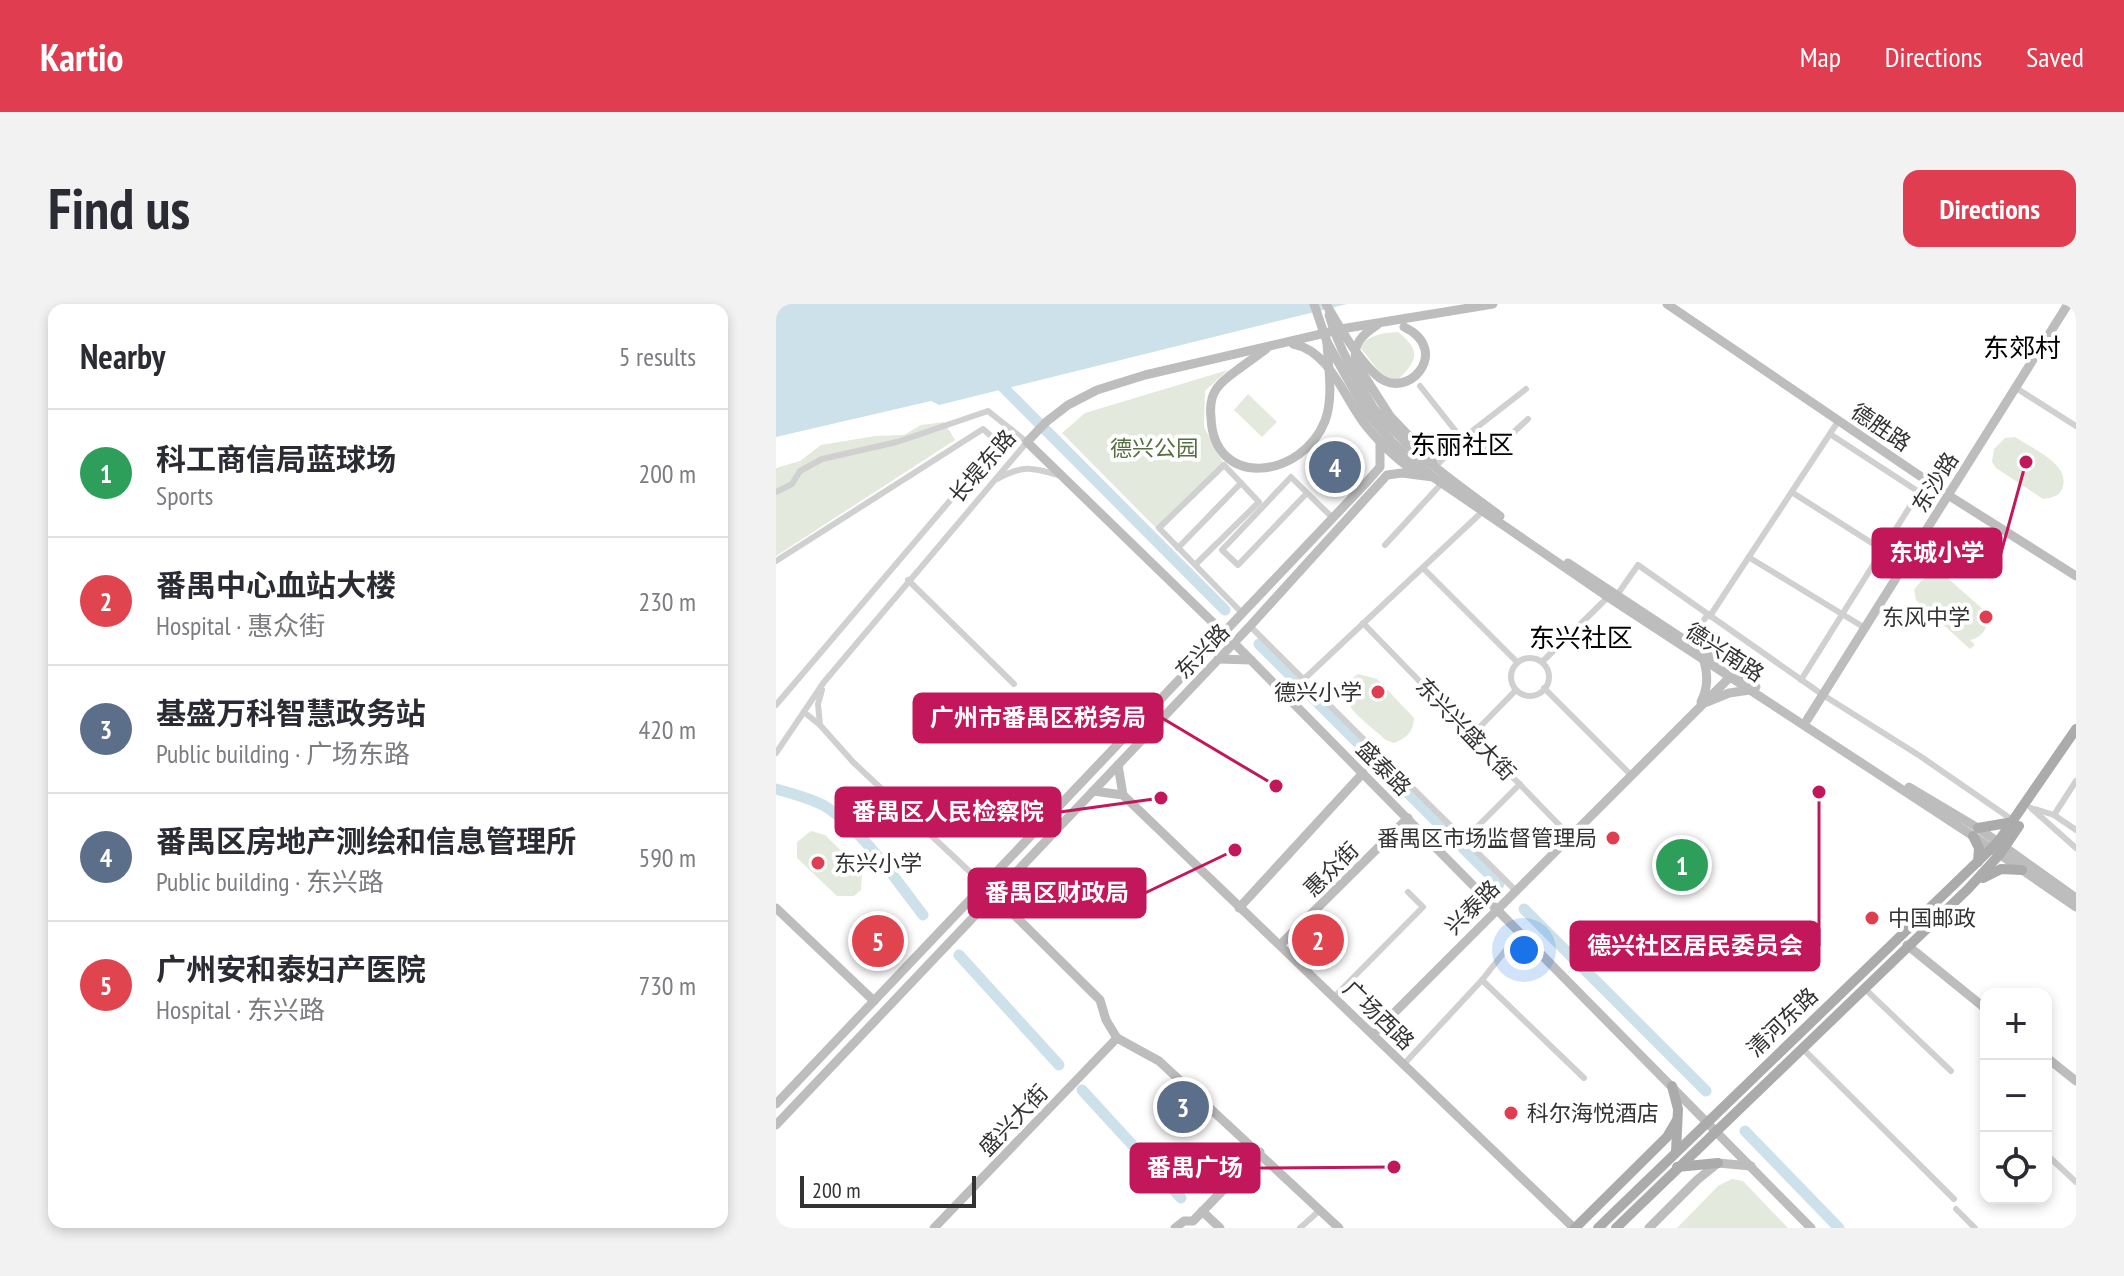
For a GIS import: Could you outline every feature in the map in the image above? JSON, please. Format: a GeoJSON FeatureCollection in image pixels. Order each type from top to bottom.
{"type":"FeatureCollection","features":[{"type":"Feature","properties":{"kind":"main road","name":"清河东路"},"geometry":{"type":"LineString","coordinates":[[1598,1228],[1959,880],[1999,848],[2076,729]]}},
{"type":"Feature","properties":{"kind":"main road","name":"清河东路"},"geometry":{"type":"LineString","coordinates":[[1616,1228],[1968,889],[2031,808],[2076,740]]}},
{"type":"Feature","properties":{"kind":"main road"},"geometry":{"type":"LineString","coordinates":[[1978,862],[1976,832],[2014,821]]}},
{"type":"Feature","properties":{"kind":"main road"},"geometry":{"type":"LineString","coordinates":[[1959,880],[1968,889],[2001,869],[2022,870]]}},
{"type":"Feature","properties":{"kind":"main road"},"geometry":{"type":"LineString","coordinates":[[1672,1086],[1678,1109],[1676,1152]]}},
{"type":"Feature","properties":{"kind":"main road"},"geometry":{"type":"LineString","coordinates":[[1739,1091],[1748,1100]]}},
{"type":"Feature","properties":{"kind":"main road"},"geometry":{"type":"LineString","coordinates":[[1574,1228],[1667,1137],[1677,1120]]}},
{"type":"Feature","properties":{"kind":"main road"},"geometry":{"type":"LineString","coordinates":[[1677,1167],[1718,1163]]}},
{"type":"Feature","properties":{"kind":"main road"},"geometry":{"type":"LineString","coordinates":[[1629,1174],[1641,1186]]}},
{"type":"Feature","properties":{"kind":"street"},"geometry":{"type":"LineString","coordinates":[[1314,304],[1327,342],[1370,410]]}},
{"type":"Feature","properties":{"kind":"street"},"geometry":{"type":"LineString","coordinates":[[1326,304],[1337,340],[1370,410]]}},
{"type":"Feature","properties":{"kind":"street"},"geometry":{"type":"LineString","coordinates":[[1326,304],[1344,334],[1377,376],[1392,383],[1410,379],[1423,368],[1426,352],[1422,340],[1404,327],[1380,323],[1357,343],[1354,353],[1356,363]]}},
{"type":"Feature","properties":{"kind":"street","name":"长堤东路"},"geometry":{"type":"LineString","coordinates":[[776,753],[779,740],[908,580],[1029,440],[1068,405],[1097,390],[1145,375],[1380,323],[1493,304]]}},
{"type":"Feature","properties":{"kind":"street","name":"德胜路"},"geometry":{"type":"LineString","coordinates":[[1667,304],[1948,495],[2076,576]]}},
{"type":"Feature","properties":{"kind":"street","name":"东沙路"},"geometry":{"type":"LineString","coordinates":[[1807,720],[2068,304]]}},
{"type":"Feature","properties":{"kind":"street"},"geometry":{"type":"LineString","coordinates":[[1311,352],[1312,341],[1317,336]]}},
{"type":"Feature","properties":{"kind":"street"},"geometry":{"type":"LineString","coordinates":[[1269,347],[1215,391],[1211,409],[1213,436],[1223,451],[1236,462],[1264,470],[1277,467],[1307,448],[1326,419],[1329,396],[1327,342]]}},
{"type":"Feature","properties":{"kind":"street"},"geometry":{"type":"LineString","coordinates":[[1289,344],[1300,345],[1311,352],[1335,376],[1365,425],[1380,441],[1409,468],[1428,476]]}},
{"type":"Feature","properties":{"kind":"street"},"geometry":{"type":"LineString","coordinates":[[1335,376],[1336,366],[1343,358],[1356,363],[1390,416],[1459,486]]}},
{"type":"Feature","properties":{"kind":"street"},"geometry":{"type":"LineString","coordinates":[[1420,386],[1464,437],[1490,454],[1528,419]]}},
{"type":"Feature","properties":{"kind":"street"},"geometry":{"type":"LineString","coordinates":[[2016,388],[2076,426]]}},
{"type":"Feature","properties":{"kind":"street"},"geometry":{"type":"LineString","coordinates":[[1437,465],[1464,437],[1526,389]]}},
{"type":"Feature","properties":{"kind":"street","name":"德兴南路"},"geometry":{"type":"LineString","coordinates":[[1370,410],[1392,442],[1428,476],[1612,596],[1689,642],[1750,690],[1976,832]]}},
{"type":"Feature","properties":{"kind":"street","name":"德兴南路"},"geometry":{"type":"LineString","coordinates":[[1370,410],[1396,436],[1459,486],[1704,661],[1807,720],[2076,898]]}},
{"type":"Feature","properties":{"kind":"street"},"geometry":{"type":"LineString","coordinates":[[776,492],[792,484],[800,471],[822,459],[897,442],[988,411],[1029,440]]}},
{"type":"Feature","properties":{"kind":"street"},"geometry":{"type":"LineString","coordinates":[[1689,642],[1750,558],[1839,420]]}},
{"type":"Feature","properties":{"kind":"street"},"geometry":{"type":"LineString","coordinates":[[776,561],[983,429],[1000,444]]}},
{"type":"Feature","properties":{"kind":"street"},"geometry":{"type":"LineString","coordinates":[[776,705],[1011,429]]}},
{"type":"Feature","properties":{"kind":"street"},"geometry":{"type":"LineString","coordinates":[[1801,680],[1919,492],[1830,434]]}},
{"type":"Feature","properties":{"kind":"street","name":"盛泰路"},"geometry":{"type":"LineString","coordinates":[[1029,440],[1408,818],[1811,1228]]}},
{"type":"Feature","properties":{"kind":"street","name":"东兴路"},"geometry":{"type":"LineString","coordinates":[[776,1104],[1190,671],[1380,467],[1380,441]]}},
{"type":"Feature","properties":{"kind":"street"},"geometry":{"type":"LineString","coordinates":[[1195,565],[1259,502],[1224,465],[1159,528],[1178,548],[1243,614]]}},
{"type":"Feature","properties":{"kind":"street"},"geometry":{"type":"LineString","coordinates":[[994,481],[1016,469],[1025,468],[1062,476]]}},
{"type":"Feature","properties":{"kind":"street","name":"东兴路"},"geometry":{"type":"LineString","coordinates":[[776,1125],[1250,626],[1387,475],[1428,476]]}},
{"type":"Feature","properties":{"kind":"street"},"geometry":{"type":"LineString","coordinates":[[1307,493],[1238,565],[1222,550],[1291,477],[1333,518]]}},
{"type":"Feature","properties":{"kind":"street"},"geometry":{"type":"LineString","coordinates":[[1178,548],[1241,483]]}},
{"type":"Feature","properties":{"kind":"street"},"geometry":{"type":"LineString","coordinates":[[1385,545],[1442,483]]}},
{"type":"Feature","properties":{"kind":"street"},"geometry":{"type":"LineString","coordinates":[[1793,493],[1905,564]]}},
{"type":"Feature","properties":{"kind":"street"},"geometry":{"type":"LineString","coordinates":[[1303,680],[1483,511]]}},
{"type":"Feature","properties":{"kind":"street"},"geometry":{"type":"LineString","coordinates":[[1750,558],[1865,628]]}},
{"type":"Feature","properties":{"kind":"street"},"geometry":{"type":"LineString","coordinates":[[1542,662],[1612,596],[1638,565],[1823,695],[1920,756],[2014,821]]}},
{"type":"Feature","properties":{"kind":"street"},"geometry":{"type":"LineString","coordinates":[[1423,568],[1517,662]]}},
{"type":"Feature","properties":{"kind":"street"},"geometry":{"type":"LineString","coordinates":[[908,580],[1014,684]]}},
{"type":"Feature","properties":{"kind":"street"},"geometry":{"type":"LineString","coordinates":[[1260,596],[1269,605]]}},
{"type":"Feature","properties":{"kind":"street"},"geometry":{"type":"LineString","coordinates":[[1210,619],[1212,647]]}},
{"type":"Feature","properties":{"kind":"street","name":"东兴兴盛大街"},"geometry":{"type":"LineString","coordinates":[[1363,623],[1569,835]]}},
{"type":"Feature","properties":{"kind":"street"},"geometry":{"type":"LineString","coordinates":[[1250,626],[1515,890]]}},
{"type":"Feature","properties":{"kind":"street"},"geometry":{"type":"LineString","coordinates":[[1531,658],[1542,662],[1548,672],[1544,688],[1531,695],[1516,690],[1511,673],[1517,662],[1531,658]]}},
{"type":"Feature","properties":{"kind":"street"},"geometry":{"type":"LineString","coordinates":[[1218,659],[1251,660]]}},
{"type":"Feature","properties":{"kind":"street"},"geometry":{"type":"LineString","coordinates":[[1700,705],[1706,692],[1704,661]]}},
{"type":"Feature","properties":{"kind":"street"},"geometry":{"type":"LineString","coordinates":[[1190,671],[1199,679]]}},
{"type":"Feature","properties":{"kind":"street","name":"兴泰路"},"geometry":{"type":"LineString","coordinates":[[1373,1034],[1732,675]]}},
{"type":"Feature","properties":{"kind":"street"},"geometry":{"type":"LineString","coordinates":[[820,725],[818,704],[824,682]]}},
{"type":"Feature","properties":{"kind":"street"},"geometry":{"type":"LineString","coordinates":[[1544,688],[1630,774]]}},
{"type":"Feature","properties":{"kind":"street"},"geometry":{"type":"LineString","coordinates":[[1472,735],[1516,690]]}},
{"type":"Feature","properties":{"kind":"street"},"geometry":{"type":"LineString","coordinates":[[1700,705],[1729,693],[1750,690]]}},
{"type":"Feature","properties":{"kind":"street"},"geometry":{"type":"LineString","coordinates":[[804,712],[1100,1000],[1106,1020],[1117,1038],[1159,1061],[1339,1228]]}},
{"type":"Feature","properties":{"kind":"street"},"geometry":{"type":"LineString","coordinates":[[1093,791],[1123,795],[1118,765]]}},
{"type":"Feature","properties":{"kind":"street"},"geometry":{"type":"LineString","coordinates":[[1239,908],[1363,773]]}},
{"type":"Feature","properties":{"kind":"street"},"geometry":{"type":"LineString","coordinates":[[2054,815],[2076,781]]}},
{"type":"Feature","properties":{"kind":"street"},"geometry":{"type":"LineString","coordinates":[[1470,834],[1520,784]]}},
{"type":"Feature","properties":{"kind":"street","name":"广场西路"},"geometry":{"type":"LineString","coordinates":[[1123,795],[1574,1228]]}},
{"type":"Feature","properties":{"kind":"street"},"geometry":{"type":"LineString","coordinates":[[2031,808],[2054,815],[2076,830]]}},
{"type":"Feature","properties":{"kind":"street"},"geometry":{"type":"LineString","coordinates":[[2031,808],[2076,848]]}},
{"type":"Feature","properties":{"kind":"street","name":"惠众街"},"geometry":{"type":"LineString","coordinates":[[1280,945],[1408,818]]}},
{"type":"Feature","properties":{"kind":"street","name":"德兴南路"},"geometry":{"type":"LineString","coordinates":[[1999,848],[2022,870],[2076,907]]}},
{"type":"Feature","properties":{"kind":"street"},"geometry":{"type":"LineString","coordinates":[[1334,997],[1423,907],[1408,892]]}},
{"type":"Feature","properties":{"kind":"street"},"geometry":{"type":"LineString","coordinates":[[776,908],[874,1001]]}},
{"type":"Feature","properties":{"kind":"street"},"geometry":{"type":"LineString","coordinates":[[1907,945],[1980,1004]]}},
{"type":"Feature","properties":{"kind":"street"},"geometry":{"type":"LineString","coordinates":[[1404,1064],[1505,951]]}},
{"type":"Feature","properties":{"kind":"street"},"geometry":{"type":"LineString","coordinates":[[1482,980],[1584,1078]]}},
{"type":"Feature","properties":{"kind":"street"},"geometry":{"type":"LineString","coordinates":[[1864,988],[1951,1071]]}},
{"type":"Feature","properties":{"kind":"street","name":"盛兴大街"},"geometry":{"type":"LineString","coordinates":[[934,1228],[1117,1038]]}},
{"type":"Feature","properties":{"kind":"street"},"geometry":{"type":"LineString","coordinates":[[1801,1047],[1954,1199]]}},
{"type":"Feature","properties":{"kind":"street"},"geometry":{"type":"LineString","coordinates":[[2050,1060],[2076,1081]]}},
{"type":"Feature","properties":{"kind":"street"},"geometry":{"type":"LineString","coordinates":[[1175,1228],[1184,1221],[1192,1225],[1260,1152]]}},
{"type":"Feature","properties":{"kind":"street"},"geometry":{"type":"LineString","coordinates":[[2052,1160],[2076,1182]]}},
{"type":"Feature","properties":{"kind":"street"},"geometry":{"type":"LineString","coordinates":[[1649,1228],[1718,1163],[1751,1166]]}},
{"type":"Feature","properties":{"kind":"street"},"geometry":{"type":"LineString","coordinates":[[1956,1209],[1975,1228]]}},
{"type":"Feature","properties":{"kind":"street"},"geometry":{"type":"LineString","coordinates":[[1300,1228],[1320,1210]]}},
{"type":"Feature","properties":{"kind":"street"},"geometry":{"type":"LineString","coordinates":[[1202,1211],[1220,1228]]}},
{"type":"Feature","properties":{"kind":"green space"},"geometry":{"type":"Polygon","coordinates":[[[1398,332],[1414,350],[1413,361],[1398,380],[1384,378],[1359,346],[1377,335],[1398,332]]]}},
{"type":"Feature","properties":{"kind":"green space","name":"德兴公园"},"geometry":{"type":"Polygon","coordinates":[[[1228,370],[1205,391],[1204,427],[1224,464],[1156,528],[1062,433],[1085,413],[1228,370]]]}},
{"type":"Feature","properties":{"kind":"green space"},"geometry":{"type":"Polygon","coordinates":[[[1248,394],[1277,422],[1262,437],[1234,410],[1248,394]]]}},
{"type":"Feature","properties":{"kind":"green space"},"geometry":{"type":"Polygon","coordinates":[[[944,422],[955,440],[776,556],[776,468],[800,461],[821,445],[875,436],[904,435],[921,425],[944,422]]]}},
{"type":"Feature","properties":{"kind":"green space"},"geometry":{"type":"Polygon","coordinates":[[[2015,437],[2055,463],[2063,478],[2058,494],[2043,499],[1996,468],[1992,462],[1994,449],[2005,438],[2015,437]]]}},
{"type":"Feature","properties":{"kind":"green space"},"geometry":{"type":"Polygon","coordinates":[[[1933,574],[1944,575],[1985,611],[1985,629],[1970,640],[1975,645],[1970,649],[1916,600],[1914,590],[1933,574]]]}},
{"type":"Feature","properties":{"kind":"green space"},"geometry":{"type":"Polygon","coordinates":[[[1358,674],[1377,679],[1414,718],[1406,736],[1394,743],[1386,740],[1352,709],[1346,692],[1349,683],[1358,674]]]}},
{"type":"Feature","properties":{"kind":"green space"},"geometry":{"type":"Polygon","coordinates":[[[811,831],[825,835],[862,871],[861,890],[854,896],[837,896],[797,858],[797,842],[811,831]]]}},
{"type":"Feature","properties":{"kind":"green space"},"geometry":{"type":"Polygon","coordinates":[[[1732,1179],[1743,1181],[1788,1228],[1677,1228],[1718,1186],[1732,1179]]]}},
{"type":"Feature","properties":{"kind":"water"},"geometry":{"type":"Polygon","coordinates":[[[776,304],[1347,304],[939,405],[931,401],[776,437],[776,304]]]}},
{"type":"Feature","properties":{"kind":"waterway"},"geometry":{"type":"LineString","coordinates":[[994,378],[1225,610]]}},
{"type":"Feature","properties":{"kind":"waterway"},"geometry":{"type":"LineString","coordinates":[[1259,644],[1499,884]]}},
{"type":"Feature","properties":{"kind":"waterway"},"geometry":{"type":"LineString","coordinates":[[776,789],[818,802],[837,815],[877,856],[923,915]]}},
{"type":"Feature","properties":{"kind":"waterway"},"geometry":{"type":"LineString","coordinates":[[1524,909],[1706,1091]]}},
{"type":"Feature","properties":{"kind":"waterway"},"geometry":{"type":"LineString","coordinates":[[959,955],[1059,1065]]}},
{"type":"Feature","properties":{"kind":"waterway"},"geometry":{"type":"LineString","coordinates":[[1082,1090],[1181,1198]]}},
{"type":"Feature","properties":{"kind":"waterway"},"geometry":{"type":"LineString","coordinates":[[1745,1131],[1839,1228]]}},
{"type":"Feature","properties":{"kind":"place","name":"东城小学"},"geometry":{"type":"Point","coordinates":[2026,462]}},
{"type":"Feature","properties":{"kind":"place","name":"番禺区房地产测绘和信息管理所"},"geometry":{"type":"Point","coordinates":[1335,467]}},
{"type":"Feature","properties":{"kind":"place","name":"东风中学"},"geometry":{"type":"Point","coordinates":[1986,617]}},
{"type":"Feature","properties":{"kind":"place","name":"德兴小学"},"geometry":{"type":"Point","coordinates":[1378,692]}},
{"type":"Feature","properties":{"kind":"place","name":"广州市番禺区税务局"},"geometry":{"type":"Point","coordinates":[1276,786]}},
{"type":"Feature","properties":{"kind":"place","name":"德兴社区居民委员会"},"geometry":{"type":"Point","coordinates":[1819,792]}},
{"type":"Feature","properties":{"kind":"place","name":"番禺区人民检察院"},"geometry":{"type":"Point","coordinates":[1161,798]}},
{"type":"Feature","properties":{"kind":"place","name":"番禺区市场监督管理局"},"geometry":{"type":"Point","coordinates":[1613,838]}},
{"type":"Feature","properties":{"kind":"place","name":"番禺区财政局"},"geometry":{"type":"Point","coordinates":[1235,850]}},
{"type":"Feature","properties":{"kind":"place","name":"东兴小学"},"geometry":{"type":"Point","coordinates":[818,863]}},
{"type":"Feature","properties":{"kind":"place","name":"科工商信局蓝球场"},"geometry":{"type":"Point","coordinates":[1682,865]}},
{"type":"Feature","properties":{"kind":"place","name":"中国邮政"},"geometry":{"type":"Point","coordinates":[1872,918]}},
{"type":"Feature","properties":{"kind":"place","name":"番禺中心血站大楼"},"geometry":{"type":"Point","coordinates":[1318,940]}},
{"type":"Feature","properties":{"kind":"place","name":"广州安和泰妇产医院"},"geometry":{"type":"Point","coordinates":[878,941]}},
{"type":"Feature","properties":{"kind":"place","name":"基盛万科智慧政务站"},"geometry":{"type":"Point","coordinates":[1183,1107]}},
{"type":"Feature","properties":{"kind":"place","name":"科尔海悦酒店"},"geometry":{"type":"Point","coordinates":[1511,1113]}},
{"type":"Feature","properties":{"kind":"place","name":"番禺广场"},"geometry":{"type":"Point","coordinates":[1394,1167]}},
{"type":"Feature","properties":{"kind":"district","name":"东郊村"},"geometry":{"type":"Point","coordinates":[2022,348]}},
{"type":"Feature","properties":{"kind":"district","name":"东丽社区"},"geometry":{"type":"Point","coordinates":[1462,445]}},
{"type":"Feature","properties":{"kind":"district","name":"东兴社区"},"geometry":{"type":"Point","coordinates":[1581,638]}}]}
